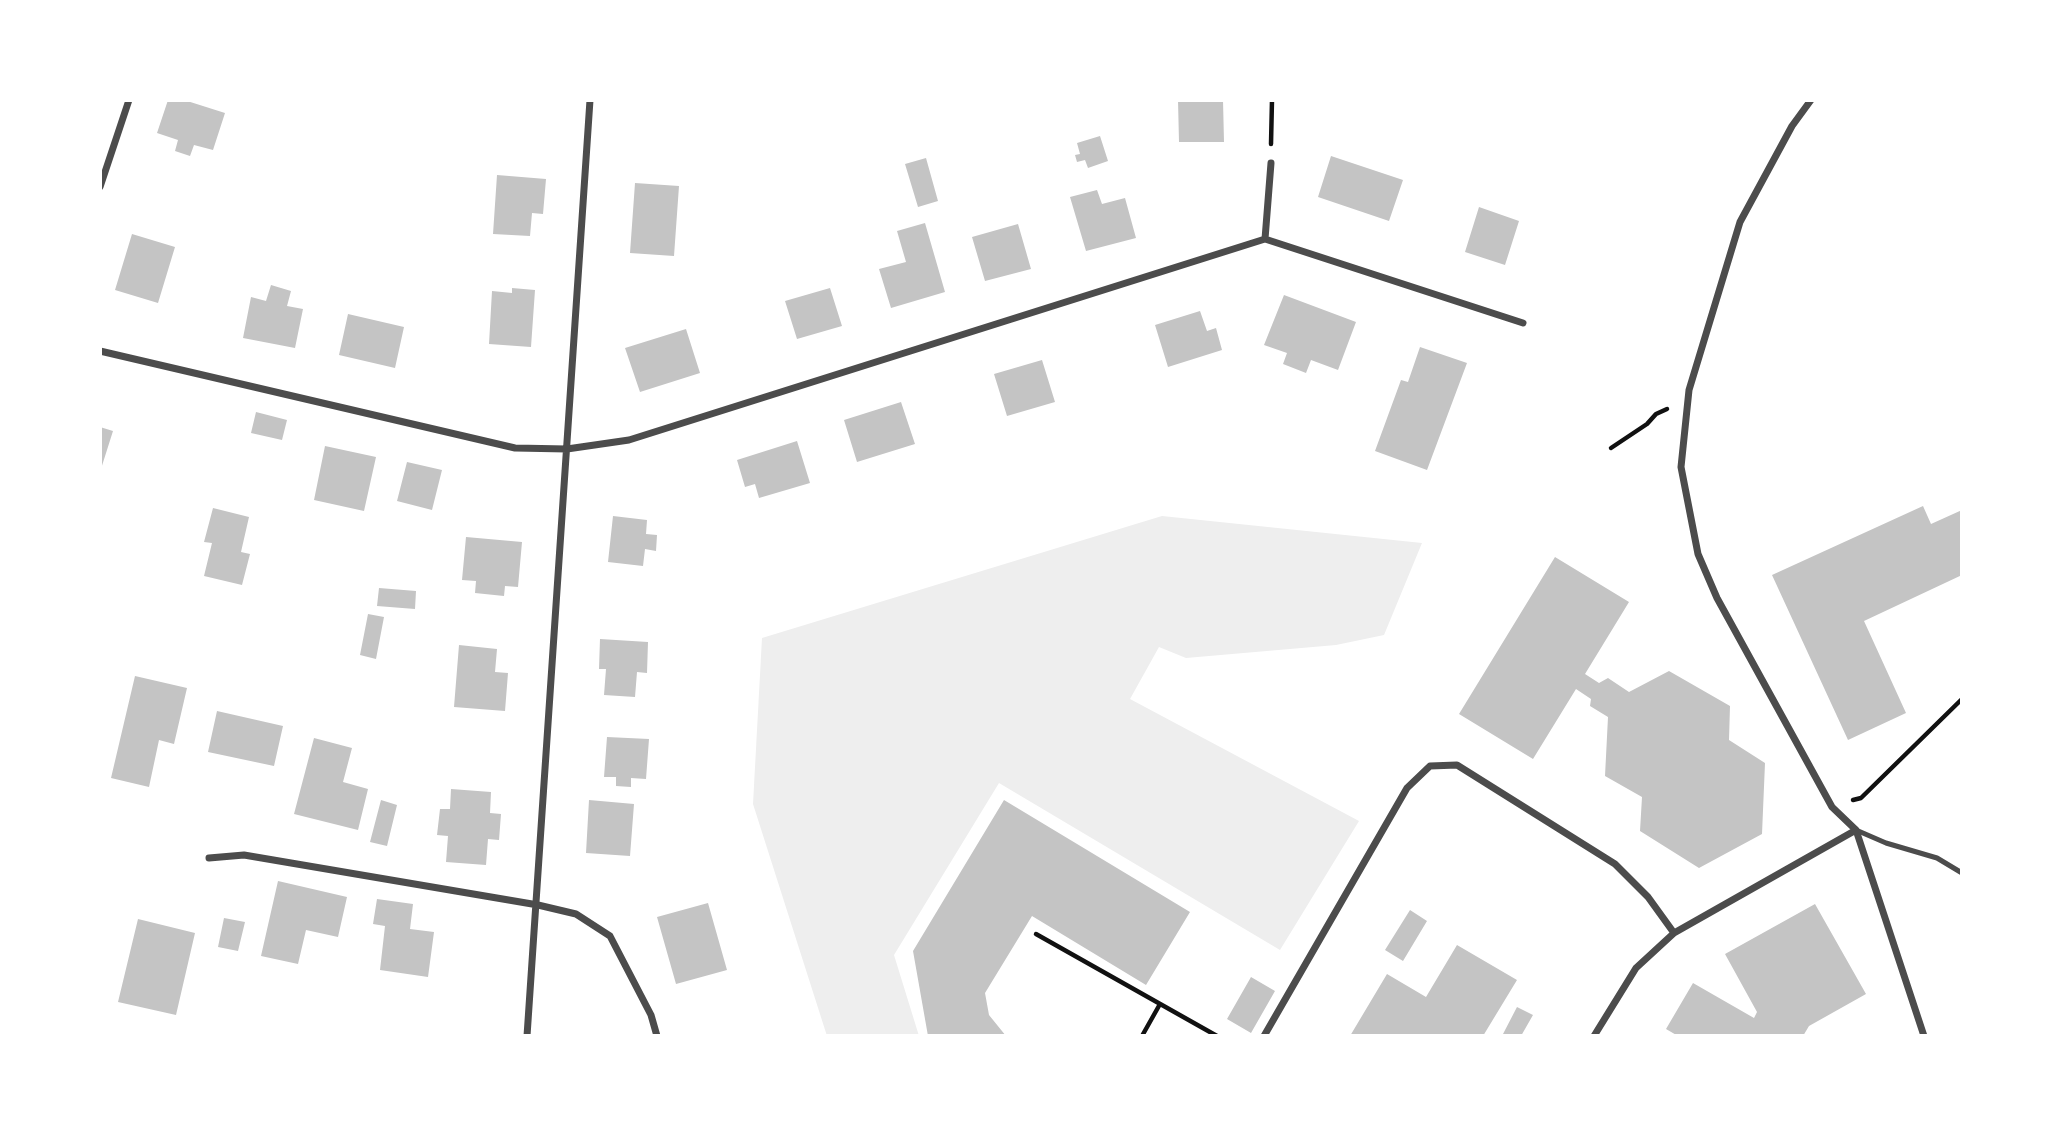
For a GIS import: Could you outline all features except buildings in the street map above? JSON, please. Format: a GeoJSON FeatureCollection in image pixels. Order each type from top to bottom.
{"type":"FeatureCollection","features":[{"type":"Feature","properties":{"kind":"street"},"geometry":{"type":"LineString","coordinates":[[100,187],[129,100]]}},
{"type":"Feature","properties":{"kind":"street"},"geometry":{"type":"LineString","coordinates":[[527,1036],[538,905],[590,100]]}},
{"type":"Feature","properties":{"kind":"street"},"geometry":{"type":"LineString","coordinates":[[1811,100],[1792,125],[1740,222],[1689,390],[1681,467],[1698,554],[1717,598],[1832,807],[1856,830],[1924,1036]]}},
{"type":"Feature","properties":{"kind":"street"},"geometry":{"type":"LineString","coordinates":[[1265,239],[1271,163]]}},
{"type":"Feature","properties":{"kind":"street"},"geometry":{"type":"LineString","coordinates":[[100,351],[515,448],[567,449],[629,440],[1265,239],[1522,323]]}},
{"type":"Feature","properties":{"kind":"street"},"geometry":{"type":"LineString","coordinates":[[1264,1036],[1407,788],[1430,766],[1457,765],[1615,864],[1648,897],[1674,933]]}},
{"type":"Feature","properties":{"kind":"street"},"geometry":{"type":"LineString","coordinates":[[1594,1036],[1636,968],[1674,933],[1856,830]]}},
{"type":"Feature","properties":{"kind":"street"},"geometry":{"type":"LineString","coordinates":[[209,858],[244,855],[538,905],[576,914],[610,936],[651,1015],[657,1036]]}},
{"type":"Feature","properties":{"kind":"lane"},"geometry":{"type":"LineString","coordinates":[[1856,830],[1886,843],[1937,858],[1962,873]]}},
{"type":"Feature","properties":{"kind":"path"},"geometry":{"type":"LineString","coordinates":[[1271,163],[1272,100]]}},
{"type":"Feature","properties":{"kind":"path"},"geometry":{"type":"LineString","coordinates":[[1611,448],[1647,424]]}},
{"type":"Feature","properties":{"kind":"path"},"geometry":{"type":"LineString","coordinates":[[1832,807],[1861,798],[1962,699]]}},
{"type":"Feature","properties":{"kind":"path"},"geometry":{"type":"LineString","coordinates":[[1036,934],[1217,1036]]}},
{"type":"Feature","properties":{"kind":"path"},"geometry":{"type":"LineString","coordinates":[[1142,1036],[1160,1004]]}},
{"type":"Feature","properties":{"kind":"shaded area"},"geometry":{"type":"Polygon","coordinates":[[[1162,516],[1422,543],[1384,635],[1336,645],[1186,658],[1159,647],[1130,699],[1359,821],[1280,950],[999,783],[894,955],[919,1036],[827,1036],[753,804],[762,638],[1162,516]]]}}]}
